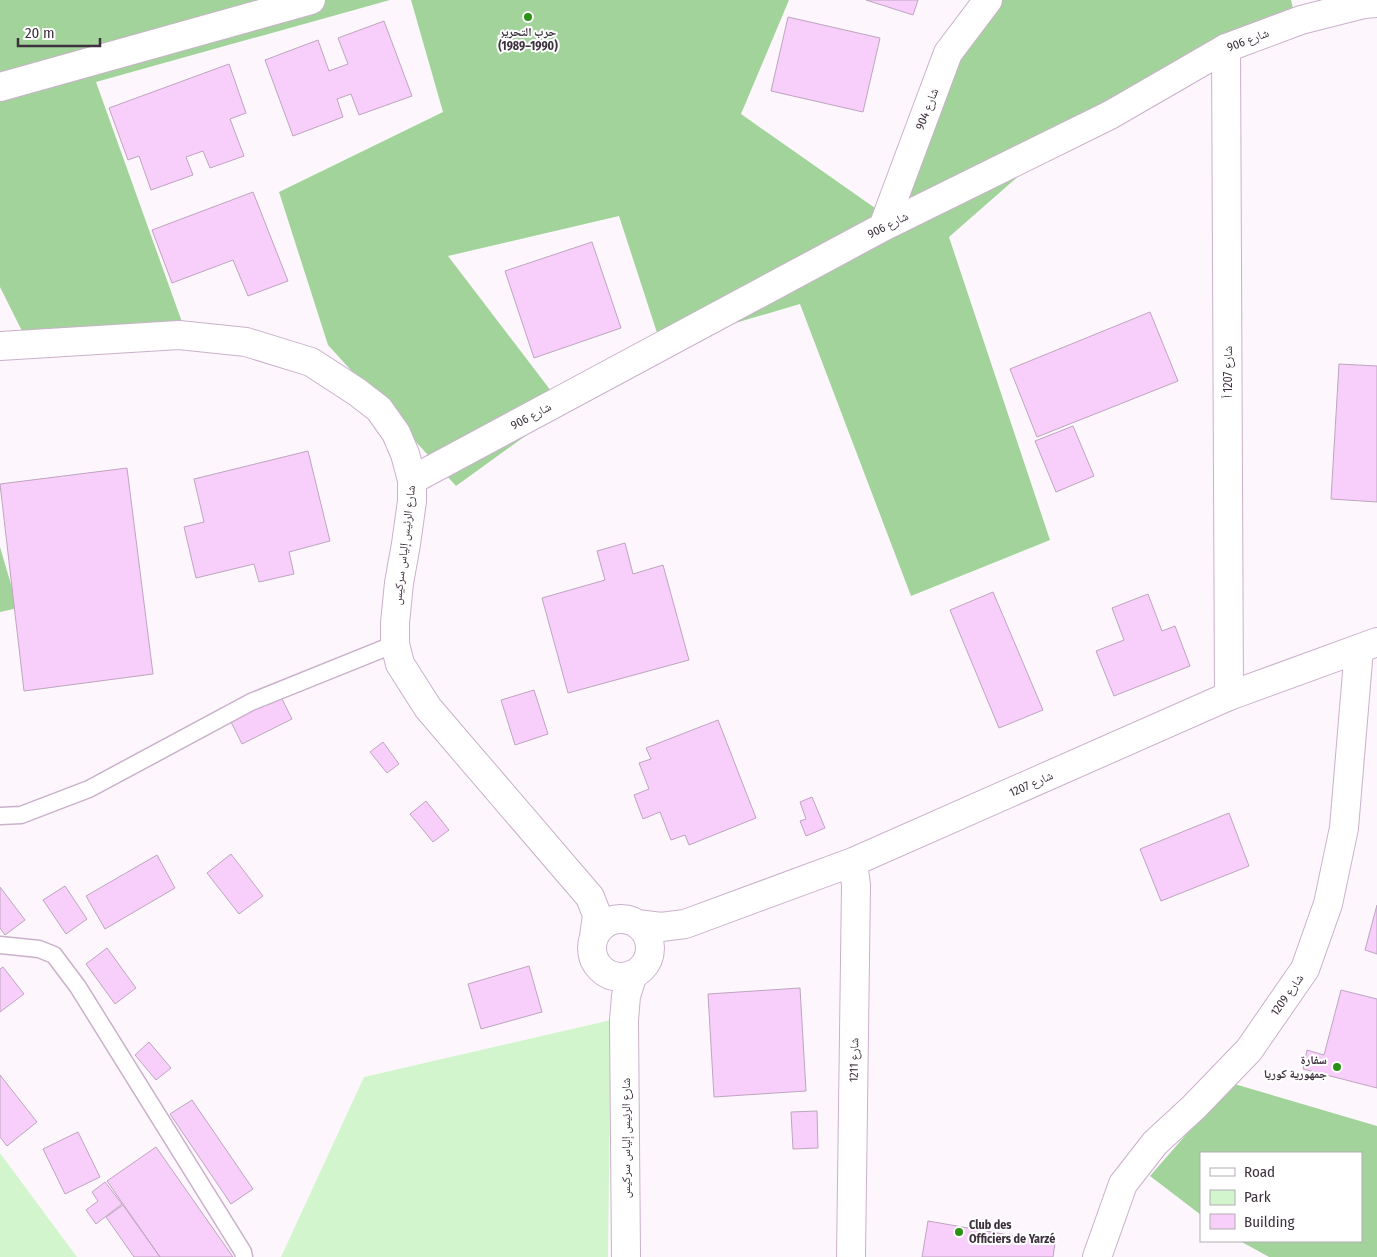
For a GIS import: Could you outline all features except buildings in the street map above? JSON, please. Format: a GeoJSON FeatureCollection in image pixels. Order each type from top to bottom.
{"type":"FeatureCollection","features":[{"type":"Feature","properties":{"kind":"street"},"geometry":{"type":"LineString","coordinates":[[0,86],[311,0]]}},
{"type":"Feature","properties":{"kind":"street","name":"شارع 904"},"geometry":{"type":"LineString","coordinates":[[883,227],[948,53],[988,0]]}},
{"type":"Feature","properties":{"kind":"street","name":"شارع 906"},"geometry":{"type":"LineString","coordinates":[[412,480],[883,227],[1110,115],[1226,48],[1301,20],[1364,4],[1377,3]]}},
{"type":"Feature","properties":{"kind":"street","name":"شارع 1207 أ"},"geometry":{"type":"LineString","coordinates":[[1226,48],[1229,696]]}},
{"type":"Feature","properties":{"kind":"street","name":"شارع الرئيس إلياس سركيس"},"geometry":{"type":"LineString","coordinates":[[0,346],[179,335],[246,342],[311,362],[379,409],[396,434],[405,454],[412,480],[412,502],[399,582],[395,623],[395,644],[400,664],[428,708],[590,897],[645,931],[649,941],[649,951],[629,970],[618,996],[624,1020],[626,1257]]}},
{"type":"Feature","properties":{"kind":"street","name":"شارع 1207"},"geometry":{"type":"LineString","coordinates":[[631,921],[661,927],[686,924],[854,862],[1229,696],[1368,645]]}},
{"type":"Feature","properties":{"kind":"street","name":"شارع 1209"},"geometry":{"type":"LineString","coordinates":[[1097,1257],[1123,1184],[1155,1143],[1194,1107],[1249,1050],[1306,969],[1328,904],[1344,828],[1368,645]]}},
{"type":"Feature","properties":{"kind":"street","name":"شارع 1211"},"geometry":{"type":"LineString","coordinates":[[851,1257],[856,885],[854,862]]}},
{"type":"Feature","properties":{"kind":"street","name":"شارع الرئيس إلياس سركيس"},"geometry":{"type":"LineString","coordinates":[[590,897],[597,915],[592,948],[594,958],[600,968],[629,970]]}},
{"type":"Feature","properties":{"kind":"street"},"geometry":{"type":"LineString","coordinates":[[594,937],[598,929],[615,919],[631,921]]}},
{"type":"Feature","properties":{"kind":"street","name":"شارع 1207"},"geometry":{"type":"LineString","coordinates":[[629,970],[686,924]]}},
{"type":"Feature","properties":{"kind":"lane"},"geometry":{"type":"LineString","coordinates":[[0,816],[21,815],[89,789],[251,702],[395,644]]}},
{"type":"Feature","properties":{"kind":"lane"},"geometry":{"type":"LineString","coordinates":[[0,944],[39,949],[54,955],[83,995],[243,1252],[244,1257]]}},
{"type":"Feature","properties":{"kind":"green space"},"geometry":{"type":"Polygon","coordinates":[[[0,0],[390,0],[96,82],[187,336],[32,351],[0,287],[0,0]]]}},
{"type":"Feature","properties":{"kind":"green space"},"geometry":{"type":"Polygon","coordinates":[[[411,0],[789,0],[741,114],[875,208],[990,0],[1291,0],[1299,34],[1206,57],[1031,165],[949,237],[1050,540],[911,596],[800,304],[661,345],[619,216],[448,256],[564,408],[456,486],[328,345],[279,192],[443,112],[411,0]]]}},
{"type":"Feature","properties":{"kind":"green space"},"geometry":{"type":"Polygon","coordinates":[[[0,547],[18,608],[0,612],[0,547]]]}},
{"type":"Feature","properties":{"kind":"green space"},"geometry":{"type":"Polygon","coordinates":[[[611,1020],[608,1257],[281,1257],[364,1077],[611,1020]]]}},
{"type":"Feature","properties":{"kind":"green space"},"geometry":{"type":"Polygon","coordinates":[[[1231,1083],[1377,1126],[1377,1257],[1269,1257],[1242,1242],[1362,1242],[1362,1152],[1200,1152],[1200,1214],[1150,1176],[1231,1083]]]}},
{"type":"Feature","properties":{"kind":"green space"},"geometry":{"type":"Polygon","coordinates":[[[0,1153],[77,1257],[0,1257],[0,1153]]]}},
{"type":"Feature","properties":{"kind":"place","name":"حرب التحرير (1989–1990)"},"geometry":{"type":"Point","coordinates":[528,17]}},
{"type":"Feature","properties":{"kind":"place","name":"سفارة جمهورية كوريا"},"geometry":{"type":"Point","coordinates":[1337,1067]}},
{"type":"Feature","properties":{"kind":"place","name":"Club des Officiers de Yarzé"},"geometry":{"type":"Point","coordinates":[959,1232]}}]}
